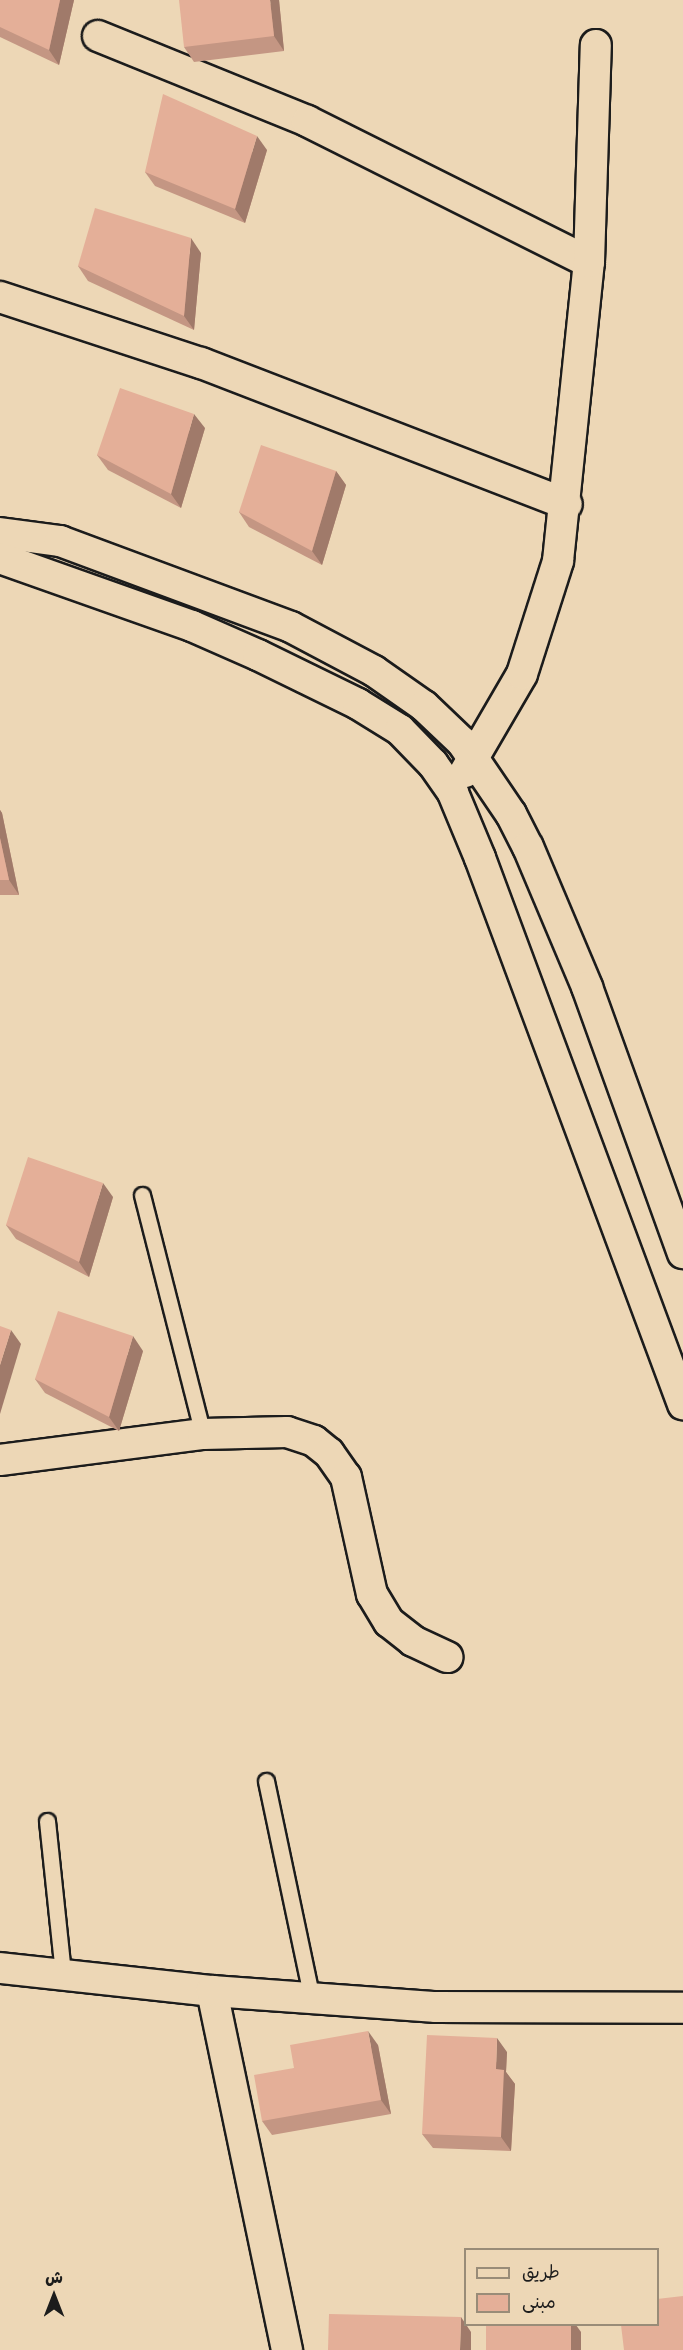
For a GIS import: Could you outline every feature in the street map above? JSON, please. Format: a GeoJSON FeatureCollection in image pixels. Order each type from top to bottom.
{"type":"FeatureCollection","features":[{"type":"Feature","properties":{"kind":"street"},"geometry":{"type":"LineString","coordinates":[[98,36],[307,122],[589,262]]}},
{"type":"Feature","properties":{"kind":"street"},"geometry":{"type":"LineString","coordinates":[[453,793],[522,674],[558,561],[567,504],[589,262],[596,45]]}},
{"type":"Feature","properties":{"kind":"street"},"geometry":{"type":"LineString","coordinates":[[0,297],[201,363],[567,504]]}},
{"type":"Feature","properties":{"kind":"street"},"geometry":{"type":"LineString","coordinates":[[0,533],[60,541],[291,627],[374,671],[424,706],[473,757],[528,847],[587,987],[683,1253]]}},
{"type":"Feature","properties":{"kind":"street"},"geometry":{"type":"LineString","coordinates":[[0,558],[192,626],[357,704],[400,730],[433,764],[453,793],[683,1404]]}},
{"type":"Feature","properties":{"kind":"street"},"geometry":{"type":"LineString","coordinates":[[0,1460],[203,1434],[287,1432],[314,1441],[329,1453],[346,1477],[372,1594],[389,1622],[413,1641],[448,1657]]}},
{"type":"Feature","properties":{"kind":"street"},"geometry":{"type":"LineString","coordinates":[[0,1968],[212,1991],[436,2007],[683,2008]]}},
{"type":"Feature","properties":{"kind":"street"},"geometry":{"type":"LineString","coordinates":[[212,1991],[286,2350]]}},
{"type":"Feature","properties":{"kind":"lane"},"geometry":{"type":"LineString","coordinates":[[142,1195],[203,1434]]}},
{"type":"Feature","properties":{"kind":"lane"},"geometry":{"type":"LineString","coordinates":[[266,1781],[312,1998]]}},
{"type":"Feature","properties":{"kind":"lane"},"geometry":{"type":"LineString","coordinates":[[48,1821],[63,1974]]}},
{"type":"Feature","properties":{"kind":"building"},"geometry":{"type":"Polygon","coordinates":[[[0,0],[60,0],[49,50],[0,27],[0,0]]]}},
{"type":"Feature","properties":{"kind":"building"},"geometry":{"type":"Polygon","coordinates":[[[179,0],[270,0],[274,36],[184,47],[179,0]]]}},
{"type":"Feature","properties":{"kind":"building"},"geometry":{"type":"Polygon","coordinates":[[[163,94],[257,136],[235,209],[145,172],[163,94]]]}},
{"type":"Feature","properties":{"kind":"building"},"geometry":{"type":"Polygon","coordinates":[[[95,208],[191,238],[184,316],[78,266],[95,208]]]}},
{"type":"Feature","properties":{"kind":"building"},"geometry":{"type":"Polygon","coordinates":[[[120,388],[194,414],[171,494],[97,455],[120,388]]]}},
{"type":"Feature","properties":{"kind":"building"},"geometry":{"type":"Polygon","coordinates":[[[261,445],[336,471],[312,551],[239,512],[261,445]]]}},
{"type":"Feature","properties":{"kind":"building"},"geometry":{"type":"Polygon","coordinates":[[[0,838],[9,880],[0,880],[0,838]]]}},
{"type":"Feature","properties":{"kind":"building"},"geometry":{"type":"Polygon","coordinates":[[[28,1157],[103,1183],[79,1262],[6,1225],[28,1157]]]}},
{"type":"Feature","properties":{"kind":"building"},"geometry":{"type":"Polygon","coordinates":[[[58,1311],[133,1336],[109,1417],[35,1379],[58,1311]]]}},
{"type":"Feature","properties":{"kind":"building"},"geometry":{"type":"Polygon","coordinates":[[[0,1326],[11,1330],[0,1365],[0,1326]]]}},
{"type":"Feature","properties":{"kind":"building"},"geometry":{"type":"Polygon","coordinates":[[[368,2031],[381,2100],[262,2121],[254,2075],[294,2068],[290,2045],[368,2031]]]}},
{"type":"Feature","properties":{"kind":"building"},"geometry":{"type":"Polygon","coordinates":[[[427,2035],[497,2038],[496,2069],[504,2070],[501,2137],[422,2134],[427,2035]]]}},
{"type":"Feature","properties":{"kind":"building"},"geometry":{"type":"Polygon","coordinates":[[[683,2296],[683,2350],[624,2350],[621,2326],[659,2326],[659,2299],[683,2296]]]}},
{"type":"Feature","properties":{"kind":"building"},"geometry":{"type":"Polygon","coordinates":[[[329,2314],[461,2317],[460,2350],[328,2350],[329,2314]]]}},
{"type":"Feature","properties":{"kind":"building"},"geometry":{"type":"Polygon","coordinates":[[[486,2326],[571,2326],[571,2350],[486,2350],[486,2326]]]}}]}
